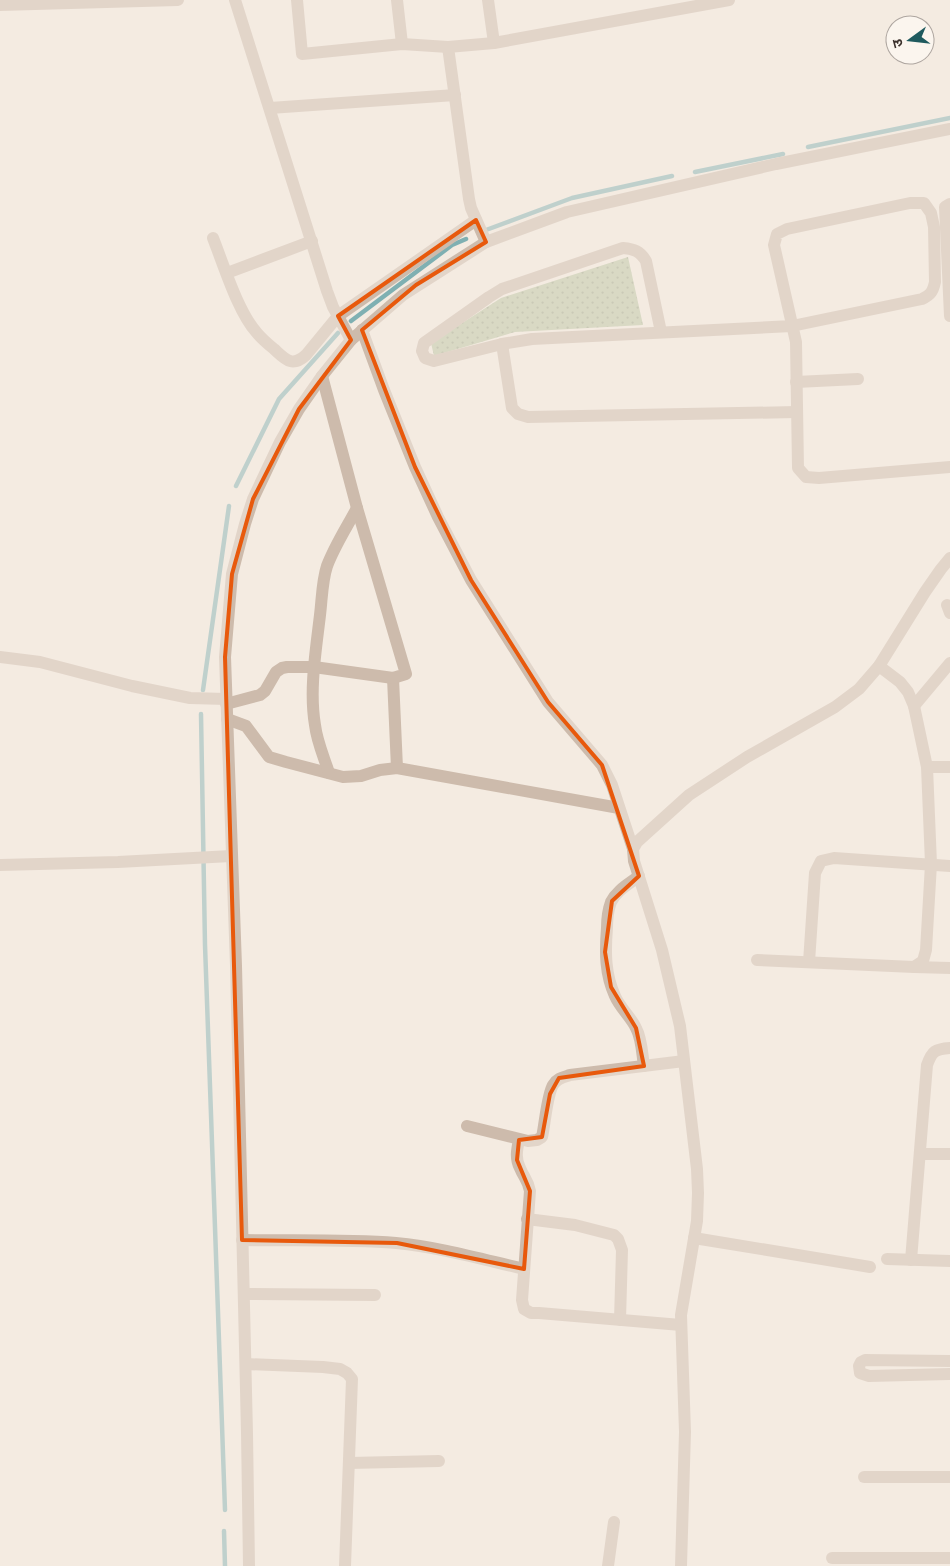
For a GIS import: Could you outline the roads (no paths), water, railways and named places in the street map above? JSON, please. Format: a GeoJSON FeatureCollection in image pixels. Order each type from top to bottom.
{"type":"FeatureCollection","features":[{"type":"Feature","properties":{"kind":"street"},"geometry":{"type":"LineString","coordinates":[[0,4],[178,0]]}},
{"type":"Feature","properties":{"kind":"street"},"geometry":{"type":"LineString","coordinates":[[236,0],[327,291],[351,340]]}},
{"type":"Feature","properties":{"kind":"street"},"geometry":{"type":"LineString","coordinates":[[297,0],[302,54],[402,44],[448,46],[494,43],[684,4],[729,0]]}},
{"type":"Feature","properties":{"kind":"street"},"geometry":{"type":"LineString","coordinates":[[397,0],[402,44]]}},
{"type":"Feature","properties":{"kind":"street"},"geometry":{"type":"LineString","coordinates":[[488,0],[494,43]]}},
{"type":"Feature","properties":{"kind":"street"},"geometry":{"type":"LineString","coordinates":[[448,46],[469,199],[486,242]]}},
{"type":"Feature","properties":{"kind":"street"},"geometry":{"type":"LineString","coordinates":[[270,108],[455,95]]}},
{"type":"Feature","properties":{"kind":"street"},"geometry":{"type":"LineString","coordinates":[[249,1566],[236,966],[225,656],[232,574],[250,507],[280,442],[299,408],[351,340],[410,290],[486,242],[567,212],[776,164],[950,129]]}},
{"type":"Feature","properties":{"kind":"street"},"geometry":{"type":"LineString","coordinates":[[661,332],[646,261],[641,253],[623,248],[502,289],[424,342],[422,351],[425,358],[434,361],[502,344],[532,339],[792,326],[922,299],[930,296],[935,282],[934,226],[931,213],[924,203],[910,203],[787,229],[777,234],[774,245],[792,326],[796,342],[798,468],[806,477],[819,478],[950,467]]}},
{"type":"Feature","properties":{"kind":"street"},"geometry":{"type":"LineString","coordinates":[[950,204],[945,207],[949,252],[950,316]]}},
{"type":"Feature","properties":{"kind":"street"},"geometry":{"type":"LineString","coordinates":[[213,238],[249,323],[256,333],[286,360],[294,362],[300,360],[338,316],[476,220]]}},
{"type":"Feature","properties":{"kind":"street"},"geometry":{"type":"LineString","coordinates":[[227,274],[312,241]]}},
{"type":"Feature","properties":{"kind":"street"},"geometry":{"type":"LineString","coordinates":[[362,330],[415,467],[438,517],[471,580],[548,702],[602,765],[612,785],[633,849],[634,861],[672,988],[680,1026],[698,1193],[697,1221],[683,1300],[681,1325],[685,1432],[681,1566]]}},
{"type":"Feature","properties":{"kind":"street"},"geometry":{"type":"LineString","coordinates":[[502,344],[512,408],[518,414],[528,417],[796,412]]}},
{"type":"Feature","properties":{"kind":"street"},"geometry":{"type":"LineString","coordinates":[[0,657],[40,662],[132,686],[190,698],[226,702],[260,695],[265,691],[276,672],[282,668],[314,667],[394,678],[406,674],[357,508],[322,376]]}},
{"type":"Feature","properties":{"kind":"street"},"geometry":{"type":"LineString","coordinates":[[796,382],[858,379]]}},
{"type":"Feature","properties":{"kind":"street"},"geometry":{"type":"LineString","coordinates":[[329,773],[314,726],[314,667],[327,567],[357,508]]}},
{"type":"Feature","properties":{"kind":"street"},"geometry":{"type":"LineString","coordinates":[[633,849],[637,842],[689,795],[746,757],[835,707],[859,689],[879,666],[930,584],[950,558]]}},
{"type":"Feature","properties":{"kind":"street"},"geometry":{"type":"LineString","coordinates":[[914,706],[950,663]]}},
{"type":"Feature","properties":{"kind":"street"},"geometry":{"type":"LineString","coordinates":[[879,666],[900,682],[908,692],[914,706],[927,767],[931,864],[926,950],[923,960],[914,967]]}},
{"type":"Feature","properties":{"kind":"street"},"geometry":{"type":"LineString","coordinates":[[394,678],[397,768]]}},
{"type":"Feature","properties":{"kind":"street"},"geometry":{"type":"LineString","coordinates":[[227,719],[246,726],[269,757],[343,777],[361,776],[380,770],[397,768],[619,808]]}},
{"type":"Feature","properties":{"kind":"street"},"geometry":{"type":"LineString","coordinates":[[927,767],[950,767]]}},
{"type":"Feature","properties":{"kind":"street"},"geometry":{"type":"LineString","coordinates":[[0,865],[194,859],[231,856]]}},
{"type":"Feature","properties":{"kind":"street"},"geometry":{"type":"LineString","coordinates":[[809,962],[815,873],[821,861],[834,858],[950,866]]}},
{"type":"Feature","properties":{"kind":"street"},"geometry":{"type":"LineString","coordinates":[[639,876],[620,890],[612,901],[608,914],[605,952],[611,987],[636,1028],[640,1039],[644,1066]]}},
{"type":"Feature","properties":{"kind":"street"},"geometry":{"type":"LineString","coordinates":[[757,960],[950,968]]}},
{"type":"Feature","properties":{"kind":"street"},"geometry":{"type":"LineString","coordinates":[[911,1260],[928,1065],[930,1055],[938,1049],[950,1048]]}},
{"type":"Feature","properties":{"kind":"street"},"geometry":{"type":"LineString","coordinates":[[467,1126],[528,1142],[536,1140],[542,1137],[550,1094],[553,1084],[559,1078],[684,1060]]}},
{"type":"Feature","properties":{"kind":"street"},"geometry":{"type":"LineString","coordinates":[[520,1140],[517,1160],[528,1182],[530,1191],[522,1300],[524,1309],[531,1312],[681,1325]]}},
{"type":"Feature","properties":{"kind":"street"},"geometry":{"type":"LineString","coordinates":[[920,1154],[950,1154]]}},
{"type":"Feature","properties":{"kind":"street"},"geometry":{"type":"LineString","coordinates":[[527,1219],[575,1225],[614,1235],[618,1239],[622,1250],[620,1320]]}},
{"type":"Feature","properties":{"kind":"street"},"geometry":{"type":"LineString","coordinates":[[694,1238],[870,1267]]}},
{"type":"Feature","properties":{"kind":"street"},"geometry":{"type":"LineString","coordinates":[[242,1240],[366,1241],[397,1244],[453,1252],[524,1268]]}},
{"type":"Feature","properties":{"kind":"street"},"geometry":{"type":"LineString","coordinates":[[887,1259],[950,1261]]}},
{"type":"Feature","properties":{"kind":"street"},"geometry":{"type":"LineString","coordinates":[[244,1294],[375,1295]]}},
{"type":"Feature","properties":{"kind":"street"},"geometry":{"type":"LineString","coordinates":[[950,1361],[865,1360],[860,1362],[858,1366],[860,1373],[868,1376],[950,1374]]}},
{"type":"Feature","properties":{"kind":"street"},"geometry":{"type":"LineString","coordinates":[[246,1364],[340,1369],[352,1379],[345,1566]]}},
{"type":"Feature","properties":{"kind":"street"},"geometry":{"type":"LineString","coordinates":[[349,1463],[439,1461]]}},
{"type":"Feature","properties":{"kind":"street"},"geometry":{"type":"LineString","coordinates":[[864,1477],[950,1478]]}},
{"type":"Feature","properties":{"kind":"street"},"geometry":{"type":"LineString","coordinates":[[608,1566],[614,1522]]}},
{"type":"Feature","properties":{"kind":"street"},"geometry":{"type":"LineString","coordinates":[[832,1558],[950,1558]]}},
{"type":"Feature","properties":{"kind":"waterway"},"geometry":{"type":"LineString","coordinates":[[808,147],[950,118]]}},
{"type":"Feature","properties":{"kind":"waterway"},"geometry":{"type":"LineString","coordinates":[[695,172],[783,154]]}},
{"type":"Feature","properties":{"kind":"waterway"},"geometry":{"type":"LineString","coordinates":[[486,230],[572,198],[672,176]]}},
{"type":"Feature","properties":{"kind":"waterway"},"geometry":{"type":"LineString","coordinates":[[351,321],[452,245],[466,239]]}},
{"type":"Feature","properties":{"kind":"waterway"},"geometry":{"type":"LineString","coordinates":[[236,486],[279,399],[338,333]]}},
{"type":"Feature","properties":{"kind":"waterway"},"geometry":{"type":"LineString","coordinates":[[203,690],[229,506]]}},
{"type":"Feature","properties":{"kind":"waterway"},"geometry":{"type":"LineString","coordinates":[[201,714],[205,945],[225,1510]]}},
{"type":"Feature","properties":{"kind":"waterway"},"geometry":{"type":"LineString","coordinates":[[224,1531],[225,1566]]}}]}
